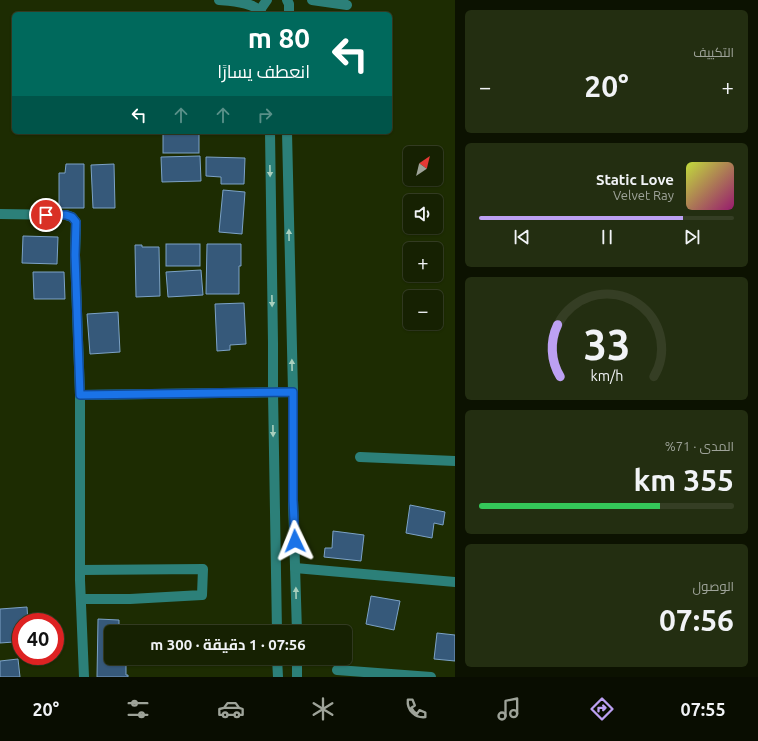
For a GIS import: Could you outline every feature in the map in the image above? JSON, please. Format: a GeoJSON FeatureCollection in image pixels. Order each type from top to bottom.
{"type":"FeatureCollection","features":[{"type":"Feature","properties":{"kind":"street"},"geometry":{"type":"LineString","coordinates":[[219,0],[249,4],[261,12],[267,0]]}},
{"type":"Feature","properties":{"kind":"street"},"geometry":{"type":"LineString","coordinates":[[287,0],[289,4],[289,12]]}},
{"type":"Feature","properties":{"kind":"street"},"geometry":{"type":"LineString","coordinates":[[312,0],[347,5]]}},
{"type":"Feature","properties":{"kind":"street"},"geometry":{"type":"LineString","coordinates":[[270,134],[277,625]]}},
{"type":"Feature","properties":{"kind":"street"},"geometry":{"type":"LineString","coordinates":[[287,134],[293,392],[293,500],[296,568],[296,625]]}},
{"type":"Feature","properties":{"kind":"street"},"geometry":{"type":"LineString","coordinates":[[0,214],[66,215],[72,217],[76,222],[75,255],[80,395],[80,570],[84,677]]}},
{"type":"Feature","properties":{"kind":"street"},"geometry":{"type":"LineString","coordinates":[[80,395],[293,392]]}},
{"type":"Feature","properties":{"kind":"street"},"geometry":{"type":"LineString","coordinates":[[360,458],[455,461]]}},
{"type":"Feature","properties":{"kind":"street"},"geometry":{"type":"LineString","coordinates":[[296,568],[455,582]]}},
{"type":"Feature","properties":{"kind":"street"},"geometry":{"type":"LineString","coordinates":[[80,570],[203,569],[202,595],[130,600],[81,599]]}},
{"type":"Feature","properties":{"kind":"street"},"geometry":{"type":"LineString","coordinates":[[277,665],[278,677]]}},
{"type":"Feature","properties":{"kind":"street"},"geometry":{"type":"LineString","coordinates":[[297,665],[297,677]]}},
{"type":"Feature","properties":{"kind":"street"},"geometry":{"type":"LineString","coordinates":[[337,670],[431,677]]}},
{"type":"Feature","properties":{"kind":"building"},"geometry":{"type":"Polygon","coordinates":[[[163,134],[199,134],[199,153],[163,153],[163,134]]]}},
{"type":"Feature","properties":{"kind":"building"},"geometry":{"type":"Polygon","coordinates":[[[200,156],[201,181],[162,182],[161,157],[200,156]]]}},
{"type":"Feature","properties":{"kind":"building"},"geometry":{"type":"Polygon","coordinates":[[[206,157],[245,158],[244,184],[221,184],[221,177],[206,176],[206,157]]]}},
{"type":"Feature","properties":{"kind":"building"},"geometry":{"type":"Polygon","coordinates":[[[66,164],[84,164],[84,208],[59,208],[59,173],[65,173],[66,164]]]}},
{"type":"Feature","properties":{"kind":"building"},"geometry":{"type":"Polygon","coordinates":[[[114,164],[115,208],[93,208],[91,165],[114,164]]]}},
{"type":"Feature","properties":{"kind":"building"},"geometry":{"type":"Polygon","coordinates":[[[223,190],[245,192],[242,234],[219,232],[223,190]]]}},
{"type":"Feature","properties":{"kind":"building"},"geometry":{"type":"Polygon","coordinates":[[[23,236],[58,237],[57,264],[22,263],[23,236]]]}},
{"type":"Feature","properties":{"kind":"building"},"geometry":{"type":"Polygon","coordinates":[[[166,244],[200,244],[200,266],[166,266],[166,244]]]}},
{"type":"Feature","properties":{"kind":"building"},"geometry":{"type":"Polygon","coordinates":[[[207,244],[241,244],[239,294],[206,294],[207,244]]]}},
{"type":"Feature","properties":{"kind":"building"},"geometry":{"type":"Polygon","coordinates":[[[135,245],[142,245],[142,247],[159,247],[160,296],[136,297],[135,245]]]}},
{"type":"Feature","properties":{"kind":"building"},"geometry":{"type":"Polygon","coordinates":[[[201,270],[203,295],[168,297],[166,272],[201,270]]]}},
{"type":"Feature","properties":{"kind":"building"},"geometry":{"type":"Polygon","coordinates":[[[33,272],[64,272],[65,299],[34,299],[33,272]]]}},
{"type":"Feature","properties":{"kind":"building"},"geometry":{"type":"Polygon","coordinates":[[[244,303],[246,344],[230,345],[230,350],[217,351],[215,304],[244,303]]]}},
{"type":"Feature","properties":{"kind":"building"},"geometry":{"type":"Polygon","coordinates":[[[118,312],[120,352],[90,354],[87,314],[118,312]]]}},
{"type":"Feature","properties":{"kind":"building"},"geometry":{"type":"Polygon","coordinates":[[[410,505],[445,512],[443,525],[434,523],[432,538],[406,533],[410,505]]]}},
{"type":"Feature","properties":{"kind":"building"},"geometry":{"type":"Polygon","coordinates":[[[333,531],[364,535],[361,561],[324,557],[325,548],[332,548],[333,531]]]}},
{"type":"Feature","properties":{"kind":"building"},"geometry":{"type":"Polygon","coordinates":[[[371,596],[400,601],[394,630],[366,624],[371,596]]]}},
{"type":"Feature","properties":{"kind":"building"},"geometry":{"type":"Polygon","coordinates":[[[27,607],[27,613],[12,613],[12,642],[0,643],[0,609],[27,607]]]}},
{"type":"Feature","properties":{"kind":"building"},"geometry":{"type":"Polygon","coordinates":[[[98,619],[119,620],[119,625],[104,625],[104,665],[126,665],[126,675],[128,675],[128,677],[97,677],[98,619]]]}},
{"type":"Feature","properties":{"kind":"building"},"geometry":{"type":"Polygon","coordinates":[[[437,633],[455,635],[455,661],[434,659],[437,633]]]}},
{"type":"Feature","properties":{"kind":"building"},"geometry":{"type":"Polygon","coordinates":[[[12,660],[12,665],[19,665],[20,677],[0,677],[0,661],[12,660]]]}},
{"type":"Feature","properties":{"kind":"route"},"geometry":{"type":"LineString","coordinates":[[46,215],[66,215],[72,217],[76,222],[75,255],[80,395],[293,392],[293,500],[295,541]]}}]}
